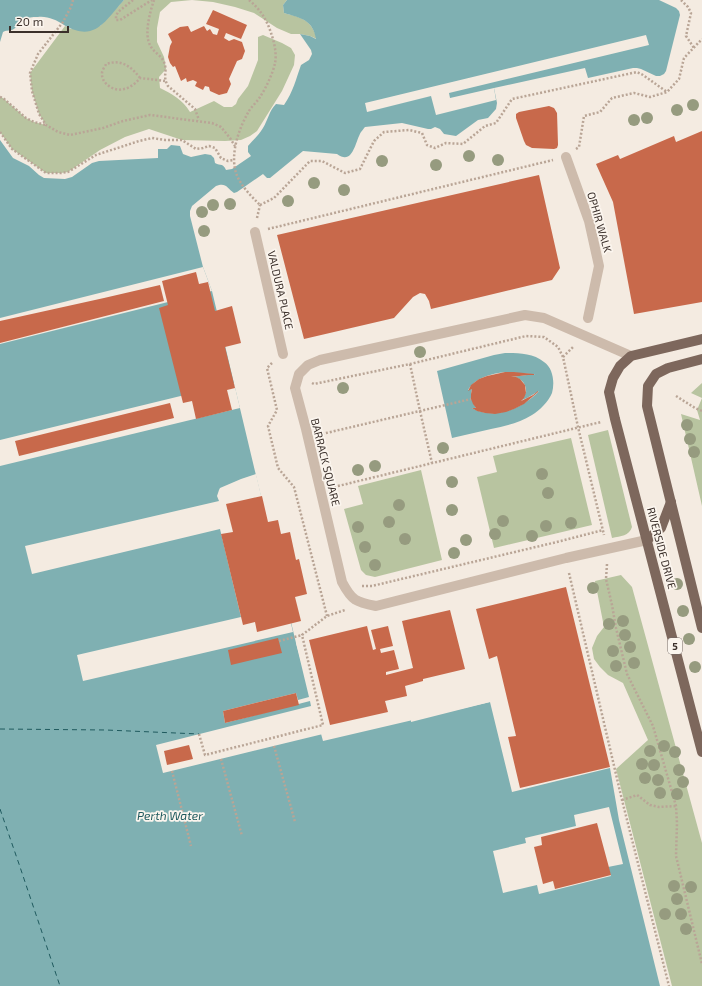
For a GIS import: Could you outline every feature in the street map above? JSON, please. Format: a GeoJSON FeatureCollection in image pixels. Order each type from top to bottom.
{"type":"FeatureCollection","features":[{"type":"Feature","properties":{"kind":"main road"},"geometry":{"type":"LineString","coordinates":[[631,356],[702,339]]}},
{"type":"Feature","properties":{"kind":"main road","name":"RIVERSIDE DRIVE"},"geometry":{"type":"LineString","coordinates":[[631,356],[620,366],[613,378],[609,392],[702,752]]}},
{"type":"Feature","properties":{"kind":"main road","name":"RIVERSIDE DRIVE"},"geometry":{"type":"LineString","coordinates":[[702,359],[668,368],[656,374],[648,386],[647,406],[702,628]]}},
{"type":"Feature","properties":{"kind":"main road"},"geometry":{"type":"LineString","coordinates":[[647,540],[661,528],[671,502]]}},
{"type":"Feature","properties":{"kind":"street","name":"OPHIR WALK"},"geometry":{"type":"LineString","coordinates":[[566,157],[590,221],[599,266],[588,318]]}},
{"type":"Feature","properties":{"kind":"street","name":"VALDURA PLACE"},"geometry":{"type":"LineString","coordinates":[[255,232],[283,354]]}},
{"type":"Feature","properties":{"kind":"street"},"geometry":{"type":"LineString","coordinates":[[299,374],[308,365],[320,360],[525,315],[544,318],[631,356]]}},
{"type":"Feature","properties":{"kind":"street","name":"BARRACK SQUARE"},"geometry":{"type":"LineString","coordinates":[[299,374],[295,388],[342,582],[348,594],[356,601]]}},
{"type":"Feature","properties":{"kind":"street"},"geometry":{"type":"LineString","coordinates":[[356,601],[376,606],[566,558],[647,540]]}},
{"type":"Feature","properties":{"kind":"path"},"geometry":{"type":"LineString","coordinates":[[46,125],[39,114],[32,91],[30,73],[38,54],[63,22],[73,0]]}},
{"type":"Feature","properties":{"kind":"path"},"geometry":{"type":"LineString","coordinates":[[133,0],[118,12],[116,20],[120,20],[153,0]]}},
{"type":"Feature","properties":{"kind":"path"},"geometry":{"type":"LineString","coordinates":[[153,0],[147,37],[150,47],[163,61],[166,70],[164,77],[168,86],[195,109],[199,121]]}},
{"type":"Feature","properties":{"kind":"path"},"geometry":{"type":"LineString","coordinates":[[249,0],[262,13],[268,25],[274,41],[275,62],[270,78],[260,97],[249,110],[243,122],[235,146],[234,160],[236,174],[246,191],[260,205],[274,198],[310,161],[322,161],[345,173],[360,169],[374,141],[384,132],[409,130],[422,133],[427,145],[435,148],[446,143],[463,144],[486,126],[496,123],[512,99],[637,72],[667,92]]}},
{"type":"Feature","properties":{"kind":"path"},"geometry":{"type":"LineString","coordinates":[[680,0],[691,12],[686,36],[694,48]]}},
{"type":"Feature","properties":{"kind":"path"},"geometry":{"type":"LineString","coordinates":[[255,232],[566,157],[578,147],[584,116],[600,112],[612,98],[634,92],[650,97],[667,92],[679,79],[684,58],[702,39]]}},
{"type":"Feature","properties":{"kind":"path"},"geometry":{"type":"LineString","coordinates":[[140,78],[126,89],[118,90],[107,85],[103,79],[102,72],[106,64],[114,61],[125,64],[140,78],[165,81]]}},
{"type":"Feature","properties":{"kind":"path"},"geometry":{"type":"LineString","coordinates":[[0,97],[26,118],[46,125],[58,132],[70,135],[103,128],[123,121],[150,115],[212,123],[221,127],[235,146]]}},
{"type":"Feature","properties":{"kind":"path"},"geometry":{"type":"LineString","coordinates":[[0,132],[12,149],[46,173],[68,172],[96,155],[152,138],[182,140],[196,149],[209,146],[215,148],[221,158],[228,161],[234,160]]}},
{"type":"Feature","properties":{"kind":"path"},"geometry":{"type":"LineString","coordinates":[[299,374],[314,384],[410,364],[526,336],[544,337],[558,347],[563,357],[603,530],[607,549],[606,578],[627,674],[653,726],[676,806],[676,856],[702,964]]}},
{"type":"Feature","properties":{"kind":"path"},"geometry":{"type":"LineString","coordinates":[[563,357],[574,346]]}},
{"type":"Feature","properties":{"kind":"path"},"geometry":{"type":"LineString","coordinates":[[283,354],[267,368],[277,410],[268,426],[278,468],[294,487],[327,616]]}},
{"type":"Feature","properties":{"kind":"path"},"geometry":{"type":"LineString","coordinates":[[410,364],[432,463]]}},
{"type":"Feature","properties":{"kind":"path"},"geometry":{"type":"LineString","coordinates":[[676,396],[702,411]]}},
{"type":"Feature","properties":{"kind":"path"},"geometry":{"type":"LineString","coordinates":[[319,435],[471,399]]}},
{"type":"Feature","properties":{"kind":"path"},"geometry":{"type":"LineString","coordinates":[[331,488],[606,421]]}},
{"type":"Feature","properties":{"kind":"path"},"geometry":{"type":"LineString","coordinates":[[361,586],[372,586],[603,530]]}},
{"type":"Feature","properties":{"kind":"path"},"geometry":{"type":"LineString","coordinates":[[561,541],[622,800],[668,986]]}},
{"type":"Feature","properties":{"kind":"path"},"geometry":{"type":"LineString","coordinates":[[279,641],[302,635],[327,616],[346,609],[356,601]]}},
{"type":"Feature","properties":{"kind":"path"},"geometry":{"type":"LineString","coordinates":[[199,734],[205,755],[323,725],[302,635]]}},
{"type":"Feature","properties":{"kind":"path"},"geometry":{"type":"LineString","coordinates":[[274,746],[295,822]]}},
{"type":"Feature","properties":{"kind":"path"},"geometry":{"type":"LineString","coordinates":[[221,759],[242,836]]}},
{"type":"Feature","properties":{"kind":"path"},"geometry":{"type":"LineString","coordinates":[[172,771],[191,846]]}},
{"type":"Feature","properties":{"kind":"path"},"geometry":{"type":"LineString","coordinates":[[622,800],[637,796],[650,805],[659,807],[676,806]]}},
{"type":"Feature","properties":{"kind":"green space"},"geometry":{"type":"Polygon","coordinates":[[[124,0],[192,0],[171,2],[160,12],[157,28],[157,42],[164,57],[166,69],[159,77],[160,88],[181,101],[190,112],[214,101],[224,107],[232,107],[236,104],[248,86],[258,60],[258,37],[263,35],[291,48],[295,55],[294,65],[282,91],[257,131],[241,140],[182,140],[149,129],[125,137],[100,150],[68,172],[46,173],[12,149],[0,132],[0,97],[26,118],[46,125],[39,114],[32,91],[30,73],[65,26],[71,29],[100,26],[124,0]]]}},
{"type":"Feature","properties":{"kind":"green space"},"geometry":{"type":"Polygon","coordinates":[[[192,0],[287,0],[283,5],[284,13],[301,18],[309,23],[315,32],[317,39],[300,34],[291,34],[277,28],[254,13],[235,7],[213,2],[192,0]]]}},
{"type":"Feature","properties":{"kind":"green space"},"geometry":{"type":"Polygon","coordinates":[[[702,383],[702,398],[691,393],[702,383]]]}},
{"type":"Feature","properties":{"kind":"green space"},"geometry":{"type":"Polygon","coordinates":[[[702,398],[702,506],[681,414],[700,420],[697,410],[702,398]]]}},
{"type":"Feature","properties":{"kind":"green space"},"geometry":{"type":"Polygon","coordinates":[[[608,430],[632,527],[627,534],[612,538],[588,435],[608,430]]]}},
{"type":"Feature","properties":{"kind":"green space"},"geometry":{"type":"Polygon","coordinates":[[[571,438],[592,525],[494,548],[477,477],[497,472],[493,456],[571,438]]]}},
{"type":"Feature","properties":{"kind":"green space"},"geometry":{"type":"Polygon","coordinates":[[[421,470],[442,560],[375,577],[366,575],[361,570],[344,509],[363,504],[358,486],[421,470]]]}},
{"type":"Feature","properties":{"kind":"green space"},"geometry":{"type":"Polygon","coordinates":[[[621,575],[632,587],[702,843],[702,986],[672,986],[616,769],[648,740],[623,683],[608,675],[594,659],[592,648],[597,636],[604,627],[595,581],[621,575]]]}},
{"type":"Feature","properties":{"kind":"water"},"geometry":{"type":"Polygon","coordinates":[[[0,0],[124,0],[105,22],[92,31],[84,32],[75,30],[49,18],[32,17],[24,20],[16,28],[3,32],[0,42],[0,0]]]}},
{"type":"Feature","properties":{"kind":"water","name":"Perth Water"},"geometry":{"type":"Polygon","coordinates":[[[287,0],[659,0],[679,11],[680,15],[666,71],[660,76],[656,76],[641,69],[633,68],[588,78],[585,68],[494,88],[497,103],[496,109],[488,118],[478,120],[456,136],[444,134],[440,129],[435,127],[428,129],[402,123],[365,127],[361,132],[353,151],[347,157],[342,157],[337,154],[303,151],[270,178],[267,178],[263,174],[237,192],[234,193],[224,185],[216,186],[192,206],[190,211],[203,267],[212,291],[296,643],[323,741],[490,702],[512,792],[610,768],[619,820],[660,986],[0,986],[0,140],[13,158],[29,166],[44,178],[65,179],[72,177],[92,163],[99,161],[158,158],[158,149],[167,149],[171,145],[180,146],[183,154],[191,157],[205,154],[211,155],[214,158],[215,163],[223,166],[226,170],[232,169],[251,156],[248,152],[248,146],[265,125],[276,104],[284,105],[292,90],[301,65],[309,60],[312,54],[311,50],[300,34],[316,39],[312,28],[301,18],[284,13],[283,5],[287,0]]]}},
{"type":"Feature","properties":{"kind":"water"},"geometry":{"type":"Polygon","coordinates":[[[515,353],[526,354],[540,359],[547,365],[551,372],[553,389],[551,396],[538,411],[522,420],[452,438],[437,371],[494,355],[515,353]],[[505,372],[489,375],[480,379],[468,390],[472,389],[472,399],[476,408],[472,408],[481,412],[499,413],[508,411],[525,403],[539,391],[519,401],[526,393],[524,384],[518,378],[511,377],[535,375],[505,372]]]}},
{"type":"Feature","properties":{"kind":"pier"},"geometry":{"type":"Polygon","coordinates":[[[646,35],[649,45],[449,93],[450,98],[494,88],[496,100],[436,115],[431,96],[367,112],[365,103],[646,35]]]}},
{"type":"Feature","properties":{"kind":"pier"},"geometry":{"type":"Polygon","coordinates":[[[203,267],[212,291],[0,344],[0,318],[203,267]]]}},
{"type":"Feature","properties":{"kind":"pier"},"geometry":{"type":"Polygon","coordinates":[[[234,383],[240,408],[0,466],[0,440],[234,383]]]}},
{"type":"Feature","properties":{"kind":"pier"},"geometry":{"type":"Polygon","coordinates":[[[256,474],[293,632],[83,681],[77,655],[241,617],[220,529],[32,574],[25,546],[219,501],[217,496],[220,488],[256,474]]]}},
{"type":"Feature","properties":{"kind":"pier"},"geometry":{"type":"Polygon","coordinates":[[[296,643],[298,643],[323,734],[163,773],[156,745],[311,706],[310,701],[225,723],[223,711],[296,693],[298,700],[309,697],[296,643]]]}},
{"type":"Feature","properties":{"kind":"pier"},"geometry":{"type":"Polygon","coordinates":[[[490,702],[411,722],[411,719],[490,702]]]}},
{"type":"Feature","properties":{"kind":"pier"},"geometry":{"type":"Polygon","coordinates":[[[609,807],[623,864],[608,867],[611,876],[539,894],[537,885],[503,893],[493,851],[526,843],[525,838],[576,826],[574,815],[609,807]]]}},
{"type":"Feature","properties":{"kind":"building"},"geometry":{"type":"Polygon","coordinates":[[[213,10],[247,25],[241,39],[226,33],[224,38],[229,41],[234,39],[242,42],[245,51],[242,59],[237,61],[229,79],[231,84],[227,93],[219,95],[210,91],[209,87],[205,86],[203,90],[195,86],[197,82],[193,80],[187,82],[186,78],[181,81],[175,66],[173,67],[168,57],[172,42],[168,34],[180,27],[188,26],[191,32],[204,26],[207,31],[210,29],[213,34],[217,35],[219,29],[206,24],[213,10]]]}},
{"type":"Feature","properties":{"kind":"building"},"geometry":{"type":"Polygon","coordinates":[[[549,106],[554,108],[557,113],[557,148],[532,148],[526,145],[524,141],[516,114],[519,112],[549,106]]]}},
{"type":"Feature","properties":{"kind":"building"},"geometry":{"type":"Polygon","coordinates":[[[702,131],[702,302],[634,314],[613,202],[596,164],[618,155],[620,159],[674,136],[676,142],[702,131]]]}},
{"type":"Feature","properties":{"kind":"building"},"geometry":{"type":"Polygon","coordinates":[[[539,175],[560,268],[552,280],[431,309],[425,294],[420,293],[413,297],[394,318],[304,339],[277,235],[539,175]]]}},
{"type":"Feature","properties":{"kind":"building"},"geometry":{"type":"Polygon","coordinates":[[[196,272],[199,284],[208,282],[215,311],[232,306],[241,343],[225,347],[235,388],[227,390],[232,410],[196,419],[192,401],[183,403],[159,308],[168,305],[162,281],[196,272]]]}},
{"type":"Feature","properties":{"kind":"building"},"geometry":{"type":"Polygon","coordinates":[[[160,285],[164,301],[0,343],[0,321],[160,285]]]}},
{"type":"Feature","properties":{"kind":"building"},"geometry":{"type":"Polygon","coordinates":[[[505,372],[534,374],[511,377],[520,379],[525,385],[526,393],[521,401],[538,392],[524,404],[506,412],[495,414],[485,413],[472,408],[476,408],[471,399],[472,389],[468,391],[471,385],[479,379],[505,372]]]}},
{"type":"Feature","properties":{"kind":"building"},"geometry":{"type":"Polygon","coordinates":[[[170,403],[174,418],[19,456],[15,441],[170,403]]]}},
{"type":"Feature","properties":{"kind":"building"},"geometry":{"type":"Polygon","coordinates":[[[262,496],[268,522],[278,520],[281,534],[290,532],[296,560],[299,559],[307,594],[295,597],[301,621],[257,632],[255,622],[243,625],[221,534],[233,532],[226,504],[262,496]]]}},
{"type":"Feature","properties":{"kind":"building"},"geometry":{"type":"Polygon","coordinates":[[[566,587],[610,767],[520,788],[508,737],[516,736],[497,656],[489,659],[476,609],[566,587]]]}},
{"type":"Feature","properties":{"kind":"building"},"geometry":{"type":"Polygon","coordinates":[[[450,610],[465,669],[423,679],[423,681],[405,686],[407,696],[385,701],[388,712],[330,725],[309,640],[367,626],[373,650],[376,649],[371,630],[388,626],[393,646],[380,649],[381,653],[394,650],[399,669],[386,672],[386,675],[413,668],[402,621],[450,610]]]}},
{"type":"Feature","properties":{"kind":"building"},"geometry":{"type":"Polygon","coordinates":[[[278,638],[282,653],[231,665],[228,650],[278,638]]]}},
{"type":"Feature","properties":{"kind":"building"},"geometry":{"type":"Polygon","coordinates":[[[296,693],[299,705],[225,723],[223,711],[296,693]]]}},
{"type":"Feature","properties":{"kind":"building"},"geometry":{"type":"Polygon","coordinates":[[[189,745],[193,759],[167,765],[164,751],[189,745]]]}},
{"type":"Feature","properties":{"kind":"building"},"geometry":{"type":"Polygon","coordinates":[[[597,823],[611,875],[555,889],[553,881],[543,884],[534,847],[542,845],[541,837],[597,823]]]}},
{"type":"Feature","properties":{"kind":"ferry route"},"geometry":{"type":"LineString","coordinates":[[0,729],[106,730],[199,734]]}},
{"type":"Feature","properties":{"kind":"ferry route"},"geometry":{"type":"LineString","coordinates":[[0,809],[60,986]]}}]}
